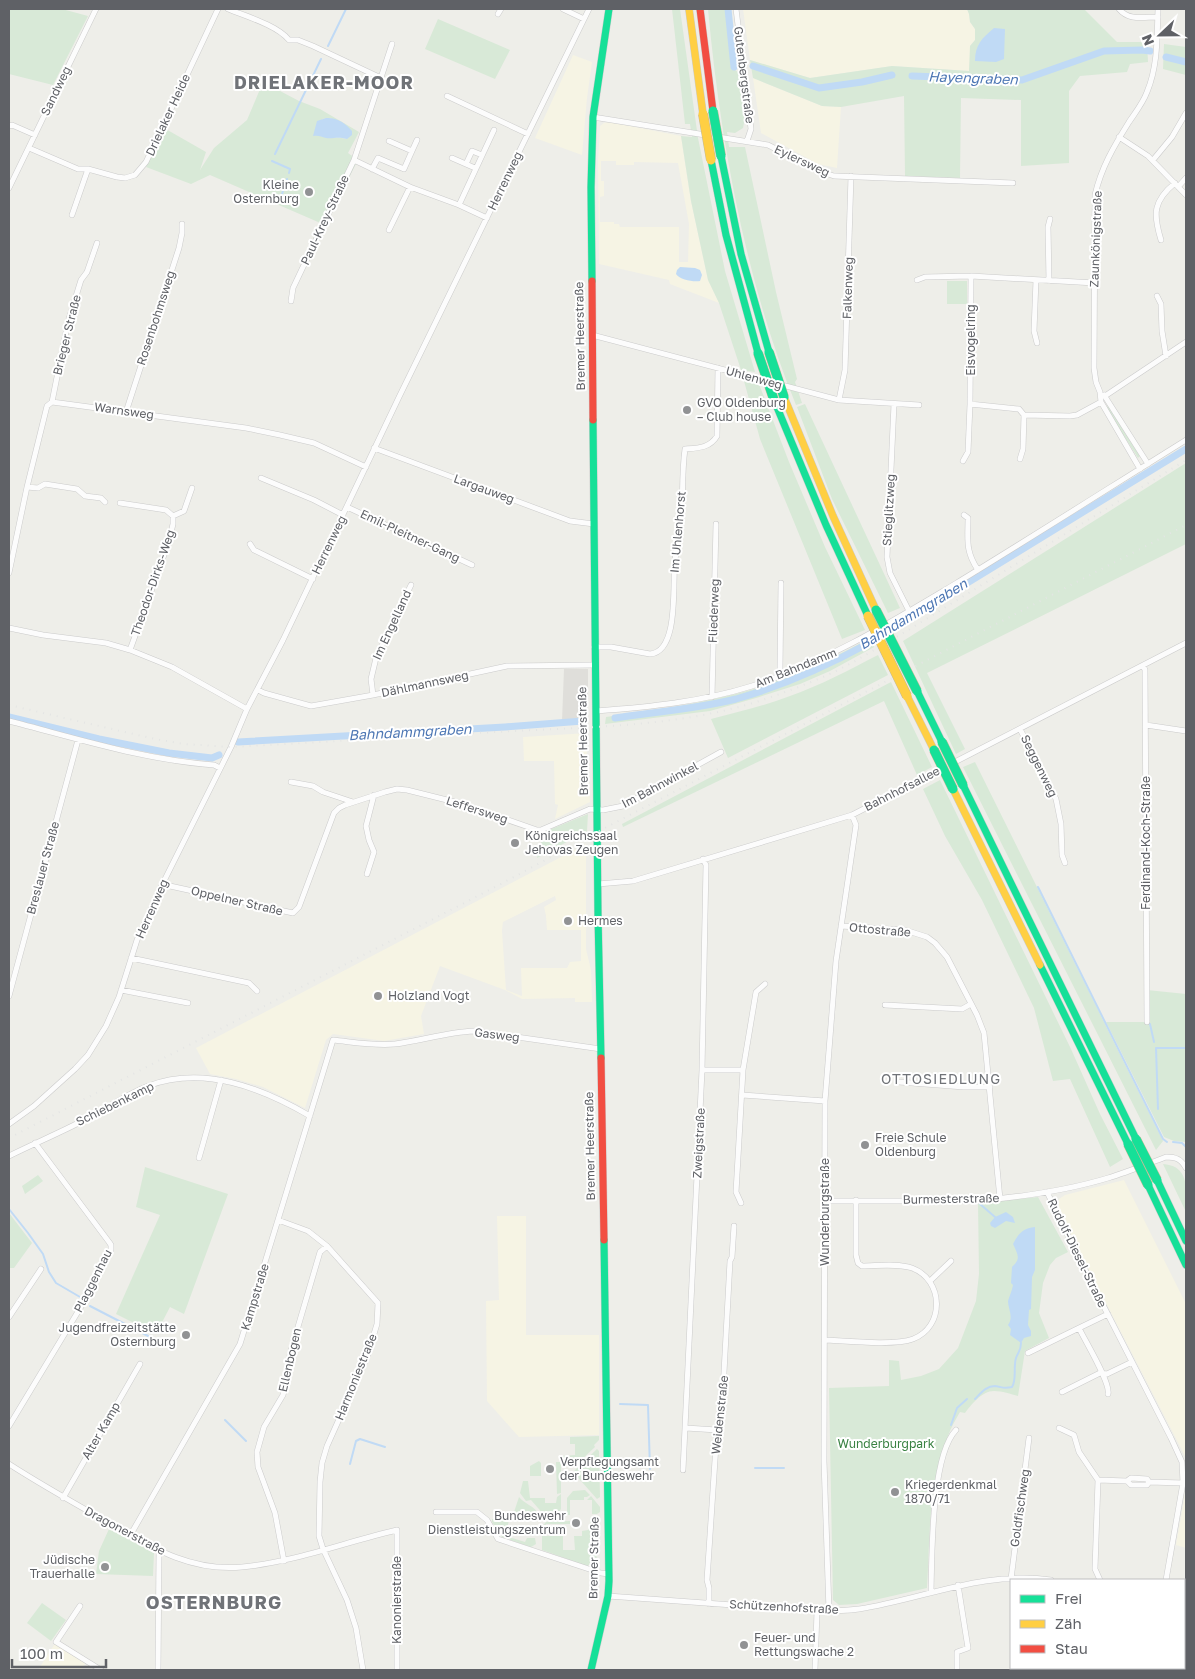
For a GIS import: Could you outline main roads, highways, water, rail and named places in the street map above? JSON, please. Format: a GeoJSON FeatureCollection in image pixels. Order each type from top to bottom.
{"type":"FeatureCollection","features":[{"type":"Feature","properties":{"kind":"main road","name":"Bremer Heerstraße"},"geometry":{"type":"LineString","coordinates":[[607,1474],[594,647],[590,187],[593,117],[609,9]]}},
{"type":"Feature","properties":{"kind":"main road"},"geometry":{"type":"LineString","coordinates":[[689,9],[703,114],[726,235],[758,353],[774,400],[823,518],[868,616],[1186,1265]]}},
{"type":"Feature","properties":{"kind":"main road"},"geometry":{"type":"LineString","coordinates":[[700,9],[713,111],[741,254],[784,397],[833,516],[876,610],[1186,1241]]}},
{"type":"Feature","properties":{"kind":"main road"},"geometry":{"type":"LineString","coordinates":[[1171,1210],[1183,1222],[1186,1229]]}},
{"type":"Feature","properties":{"kind":"main road","name":"Bremer Straße"},"geometry":{"type":"LineString","coordinates":[[591,1670],[608,1596],[607,1474]]}},
{"type":"Feature","properties":{"kind":"water"},"geometry":{"type":"Polygon","coordinates":[[[994,28],[1005,29],[1004,59],[996,62],[975,61],[976,50],[980,42],[994,28]]]}},
{"type":"Feature","properties":{"kind":"water"},"geometry":{"type":"Polygon","coordinates":[[[333,118],[344,123],[352,131],[352,135],[347,139],[313,136],[317,121],[333,118]]]}},
{"type":"Feature","properties":{"kind":"water"},"geometry":{"type":"Polygon","coordinates":[[[680,267],[700,270],[702,275],[700,281],[680,278],[676,274],[680,267]]]}},
{"type":"Feature","properties":{"kind":"water"},"geometry":{"type":"Polygon","coordinates":[[[1006,1212],[1013,1217],[1015,1223],[1006,1221],[995,1228],[991,1226],[990,1223],[995,1217],[1006,1212]]]}},
{"type":"Feature","properties":{"kind":"water"},"geometry":{"type":"Polygon","coordinates":[[[1035,1227],[1035,1270],[1032,1277],[1031,1309],[1029,1310],[1028,1325],[1031,1336],[1024,1338],[1021,1343],[1010,1335],[1011,1329],[1008,1325],[1011,1316],[1008,1301],[1013,1285],[1011,1283],[1012,1267],[1018,1259],[1013,1244],[1021,1232],[1035,1227]]]}},
{"type":"Feature","properties":{"kind":"waterway"},"geometry":{"type":"LineString","coordinates":[[328,46],[346,9]]}},
{"type":"Feature","properties":{"kind":"waterway","name":"Hayengraben"},"geometry":{"type":"LineString","coordinates":[[728,9],[734,67]]}},
{"type":"Feature","properties":{"kind":"waterway","name":"Hayengraben"},"geometry":{"type":"LineString","coordinates":[[912,76],[1022,80],[1104,51],[1150,51]]}},
{"type":"Feature","properties":{"kind":"waterway","name":"Hayengraben"},"geometry":{"type":"LineString","coordinates":[[1166,57],[1186,62]]}},
{"type":"Feature","properties":{"kind":"waterway"},"geometry":{"type":"LineString","coordinates":[[275,154],[321,59]]}},
{"type":"Feature","properties":{"kind":"waterway","name":"Hayengraben"},"geometry":{"type":"LineString","coordinates":[[753,66],[819,88],[862,82],[892,75]]}},
{"type":"Feature","properties":{"kind":"waterway"},"geometry":{"type":"LineString","coordinates":[[272,161],[290,169],[289,173]]}},
{"type":"Feature","properties":{"kind":"waterway"},"geometry":{"type":"LineString","coordinates":[[279,203],[287,179]]}},
{"type":"Feature","properties":{"kind":"waterway","name":"Bahndammgraben"},"geometry":{"type":"LineString","coordinates":[[615,718],[691,708],[736,699],[787,682],[837,660],[869,643],[1186,449]]}},
{"type":"Feature","properties":{"kind":"waterway","name":"Bahndammgraben"},"geometry":{"type":"LineString","coordinates":[[9,717],[99,739],[169,753],[212,758],[219,755]]}},
{"type":"Feature","properties":{"kind":"waterway","name":"Bahndammgraben"},"geometry":{"type":"LineString","coordinates":[[238,742],[583,721]]}},
{"type":"Feature","properties":{"kind":"waterway"},"geometry":{"type":"LineString","coordinates":[[1038,887],[1163,1139],[1167,1142]]}},
{"type":"Feature","properties":{"kind":"waterway"},"geometry":{"type":"LineString","coordinates":[[1150,1024],[1154,1042]]}},
{"type":"Feature","properties":{"kind":"waterway"},"geometry":{"type":"LineString","coordinates":[[1158,1109],[1156,1048],[1186,1048]]}},
{"type":"Feature","properties":{"kind":"waterway"},"geometry":{"type":"LineString","coordinates":[[1173,1142],[1182,1143],[1186,1147]]}},
{"type":"Feature","properties":{"kind":"waterway"},"geometry":{"type":"LineString","coordinates":[[980,1204],[995,1217]]}},
{"type":"Feature","properties":{"kind":"waterway"},"geometry":{"type":"LineString","coordinates":[[9,1209],[43,1254],[49,1272],[56,1283],[80,1297]]}},
{"type":"Feature","properties":{"kind":"waterway"},"geometry":{"type":"LineString","coordinates":[[90,1306],[152,1338]]}},
{"type":"Feature","properties":{"kind":"waterway"},"geometry":{"type":"LineString","coordinates":[[975,1399],[989,1387],[1012,1387],[1015,1362],[1021,1343]]}},
{"type":"Feature","properties":{"kind":"waterway"},"geometry":{"type":"LineString","coordinates":[[951,1425],[957,1408],[967,1399]]}},
{"type":"Feature","properties":{"kind":"waterway"},"geometry":{"type":"LineString","coordinates":[[620,1404],[648,1405],[650,1469]]}},
{"type":"Feature","properties":{"kind":"waterway"},"geometry":{"type":"LineString","coordinates":[[225,1420],[246,1441]]}},
{"type":"Feature","properties":{"kind":"waterway"},"geometry":{"type":"LineString","coordinates":[[350,1464],[356,1441],[360,1439],[385,1447]]}},
{"type":"Feature","properties":{"kind":"waterway"},"geometry":{"type":"LineString","coordinates":[[755,1468],[784,1468]]}},
{"type":"Feature","properties":{"kind":"railway"},"geometry":{"type":"LineString","coordinates":[[9,705],[155,739],[184,744],[231,747],[635,724],[694,717],[724,711],[794,689],[851,663],[1186,460]]}},
{"type":"Feature","properties":{"kind":"railway"},"geometry":{"type":"LineString","coordinates":[[9,1138],[499,885],[1186,525]]}},
{"type":"Feature","properties":{"kind":"place","name":"Kleine Osternburg"},"geometry":{"type":"Point","coordinates":[309,192]}},
{"type":"Feature","properties":{"kind":"place","name":"GVO Oldenburg – Club house"},"geometry":{"type":"Point","coordinates":[687,410]}},
{"type":"Feature","properties":{"kind":"place","name":"Königreichssaal Jehovas Zeugen"},"geometry":{"type":"Point","coordinates":[515,843]}},
{"type":"Feature","properties":{"kind":"place","name":"Hermes"},"geometry":{"type":"Point","coordinates":[568,921]}},
{"type":"Feature","properties":{"kind":"place","name":"Holzland Vogt"},"geometry":{"type":"Point","coordinates":[378,996]}},
{"type":"Feature","properties":{"kind":"place","name":"Freie Schule Oldenburg"},"geometry":{"type":"Point","coordinates":[865,1145]}},
{"type":"Feature","properties":{"kind":"place","name":"Jugendfreizeitstätte Osternburg"},"geometry":{"type":"Point","coordinates":[186,1335]}},
{"type":"Feature","properties":{"kind":"place","name":"Verpflegungsamt der Bundeswehr"},"geometry":{"type":"Point","coordinates":[550,1469]}},
{"type":"Feature","properties":{"kind":"place","name":"Kriegerdenkmal 1870/71"},"geometry":{"type":"Point","coordinates":[895,1492]}},
{"type":"Feature","properties":{"kind":"place","name":"Bundeswehr Dienstleistungszentrum"},"geometry":{"type":"Point","coordinates":[576,1523]}},
{"type":"Feature","properties":{"kind":"place","name":"Jüdische Trauerhalle"},"geometry":{"type":"Point","coordinates":[105,1567]}},
{"type":"Feature","properties":{"kind":"place","name":"Feuer- und Rettungswache 2"},"geometry":{"type":"Point","coordinates":[744,1645]}},
{"type":"Feature","properties":{"kind":"district","name":"DRIELAKER-MOOR"},"geometry":{"type":"Point","coordinates":[324,83]}},
{"type":"Feature","properties":{"kind":"district","name":"OTTOSIEDLUNG"},"geometry":{"type":"Point","coordinates":[941,1079]}},
{"type":"Feature","properties":{"kind":"district","name":"OSTERNBURG"},"geometry":{"type":"Point","coordinates":[214,1603]}},
{"type":"Feature","properties":{"kind":"park label","name":"Wunderburgpark"},"geometry":{"type":"Point","coordinates":[886,1444]}}]}
